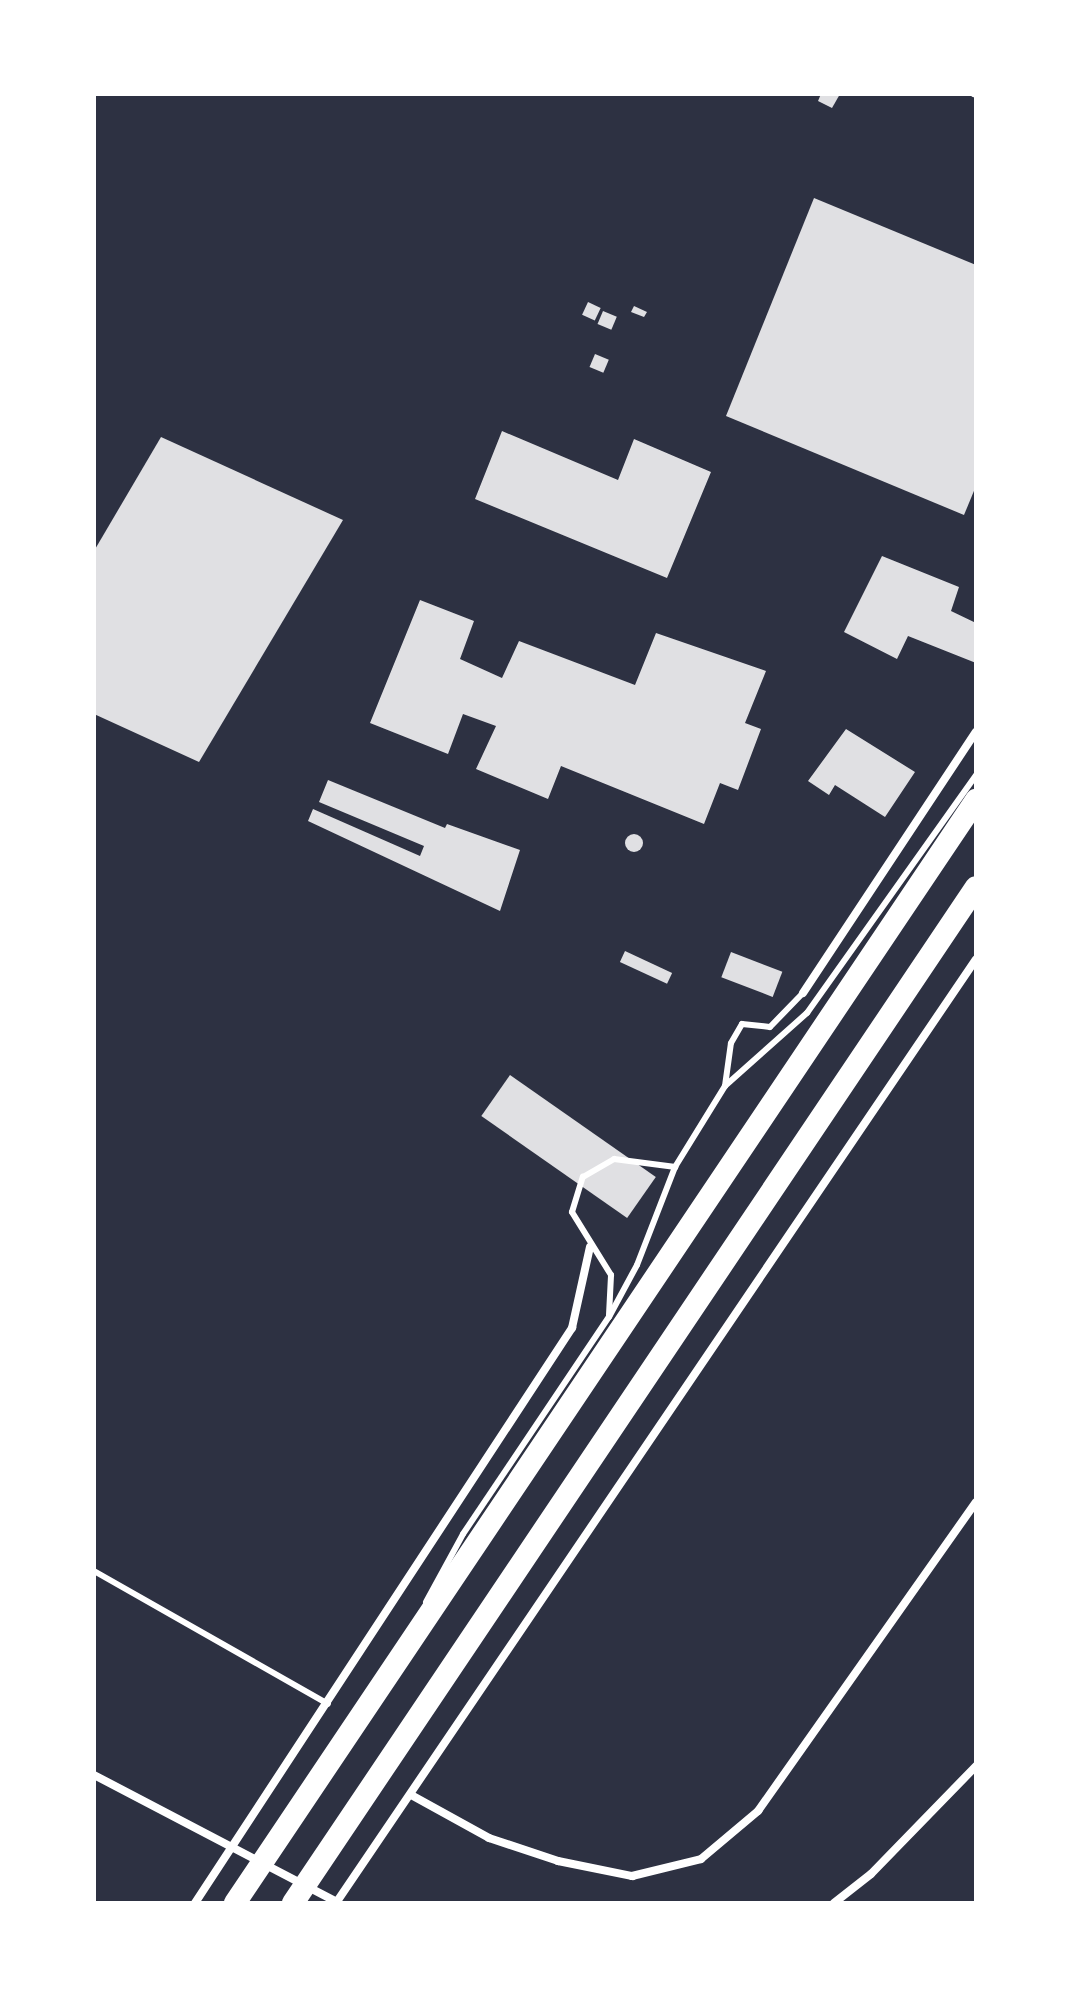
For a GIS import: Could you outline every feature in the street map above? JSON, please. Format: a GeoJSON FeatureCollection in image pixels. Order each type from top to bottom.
{"type":"FeatureCollection","features":[{"type":"Feature","properties":{"kind":"highway"},"geometry":{"type":"LineString","coordinates":[[235,1903],[976,800]]}},
{"type":"Feature","properties":{"kind":"highway"},"geometry":{"type":"LineString","coordinates":[[293,1903],[976,887]]}},
{"type":"Feature","properties":{"kind":"street"},"geometry":{"type":"LineString","coordinates":[[803,993],[976,732]]}},
{"type":"Feature","properties":{"kind":"street"},"geometry":{"type":"LineString","coordinates":[[94,1775],[338,1903],[976,959]]}},
{"type":"Feature","properties":{"kind":"street"},"geometry":{"type":"LineString","coordinates":[[195,1903],[572,1328],[590,1247]]}},
{"type":"Feature","properties":{"kind":"street"},"geometry":{"type":"LineString","coordinates":[[413,1796],[489,1838],[558,1861],[632,1876],[701,1859],[758,1811],[976,1502]]}},
{"type":"Feature","properties":{"kind":"street"},"geometry":{"type":"LineString","coordinates":[[834,1903],[871,1874],[976,1766]]}},
{"type":"Feature","properties":{"kind":"lane"},"geometry":{"type":"LineString","coordinates":[[410,1643],[435,1576],[609,1317],[637,1265],[675,1167],[725,1086],[824,992],[976,775]]}},
{"type":"Feature","properties":{"kind":"lane"},"geometry":{"type":"LineString","coordinates":[[725,1086],[731,1043],[742,1024],[770,1027],[803,993]]}},
{"type":"Feature","properties":{"kind":"lane"},"geometry":{"type":"LineString","coordinates":[[609,1317],[611,1275],[590,1247],[572,1212],[583,1177],[614,1159],[675,1167]]}},
{"type":"Feature","properties":{"kind":"lane"},"geometry":{"type":"LineString","coordinates":[[94,1571],[328,1704]]}},
{"type":"Feature","properties":{"kind":"building"},"geometry":{"type":"Polygon","coordinates":[[[821,94],[840,94],[832,108],[818,101],[821,94]]]}},
{"type":"Feature","properties":{"kind":"building"},"geometry":{"type":"Polygon","coordinates":[[[814,198],[976,265],[976,486],[964,515],[726,416],[814,198]]]}},
{"type":"Feature","properties":{"kind":"building"},"geometry":{"type":"Polygon","coordinates":[[[588,302],[601,308],[595,321],[582,315],[588,302]]]}},
{"type":"Feature","properties":{"kind":"building"},"geometry":{"type":"Polygon","coordinates":[[[634,306],[647,312],[644,317],[631,312],[634,306]]]}},
{"type":"Feature","properties":{"kind":"building"},"geometry":{"type":"Polygon","coordinates":[[[603,311],[617,317],[611,330],[598,324],[603,311]]]}},
{"type":"Feature","properties":{"kind":"building"},"geometry":{"type":"Polygon","coordinates":[[[595,354],[609,360],[603,373],[590,367],[595,354]]]}},
{"type":"Feature","properties":{"kind":"building"},"geometry":{"type":"Polygon","coordinates":[[[502,431],[618,480],[634,439],[711,472],[667,578],[475,499],[502,431]]]}},
{"type":"Feature","properties":{"kind":"building"},"geometry":{"type":"Polygon","coordinates":[[[161,437],[343,520],[199,762],[94,714],[94,551],[161,437]]]}},
{"type":"Feature","properties":{"kind":"building"},"geometry":{"type":"Polygon","coordinates":[[[882,556],[959,587],[951,611],[976,623],[976,663],[908,636],[897,659],[844,632],[882,556]]]}},
{"type":"Feature","properties":{"kind":"building"},"geometry":{"type":"Polygon","coordinates":[[[420,600],[474,621],[460,659],[502,678],[519,641],[635,685],[656,633],[766,671],[745,723],[761,729],[738,790],[720,783],[704,824],[561,766],[548,799],[476,769],[496,726],[463,714],[448,754],[370,723],[420,600]]]}},
{"type":"Feature","properties":{"kind":"building"},"geometry":{"type":"Polygon","coordinates":[[[846,729],[915,772],[885,817],[835,785],[829,795],[808,781],[846,729]]]}},
{"type":"Feature","properties":{"kind":"building"},"geometry":{"type":"Polygon","coordinates":[[[328,780],[445,828],[447,824],[520,850],[500,911],[308,821],[313,809],[420,856],[424,846],[319,802],[328,780]]]}},
{"type":"Feature","properties":{"kind":"building"},"geometry":{"type":"Polygon","coordinates":[[[634,834],[643,843],[634,852],[625,843],[634,834]]]}},
{"type":"Feature","properties":{"kind":"building"},"geometry":{"type":"Polygon","coordinates":[[[625,951],[672,973],[667,984],[620,962],[625,951]]]}},
{"type":"Feature","properties":{"kind":"building"},"geometry":{"type":"Polygon","coordinates":[[[731,952],[782,972],[773,997],[721,977],[731,952]]]}},
{"type":"Feature","properties":{"kind":"building"},"geometry":{"type":"Polygon","coordinates":[[[510,1075],[656,1177],[627,1218],[481,1116],[510,1075]]]}}]}
